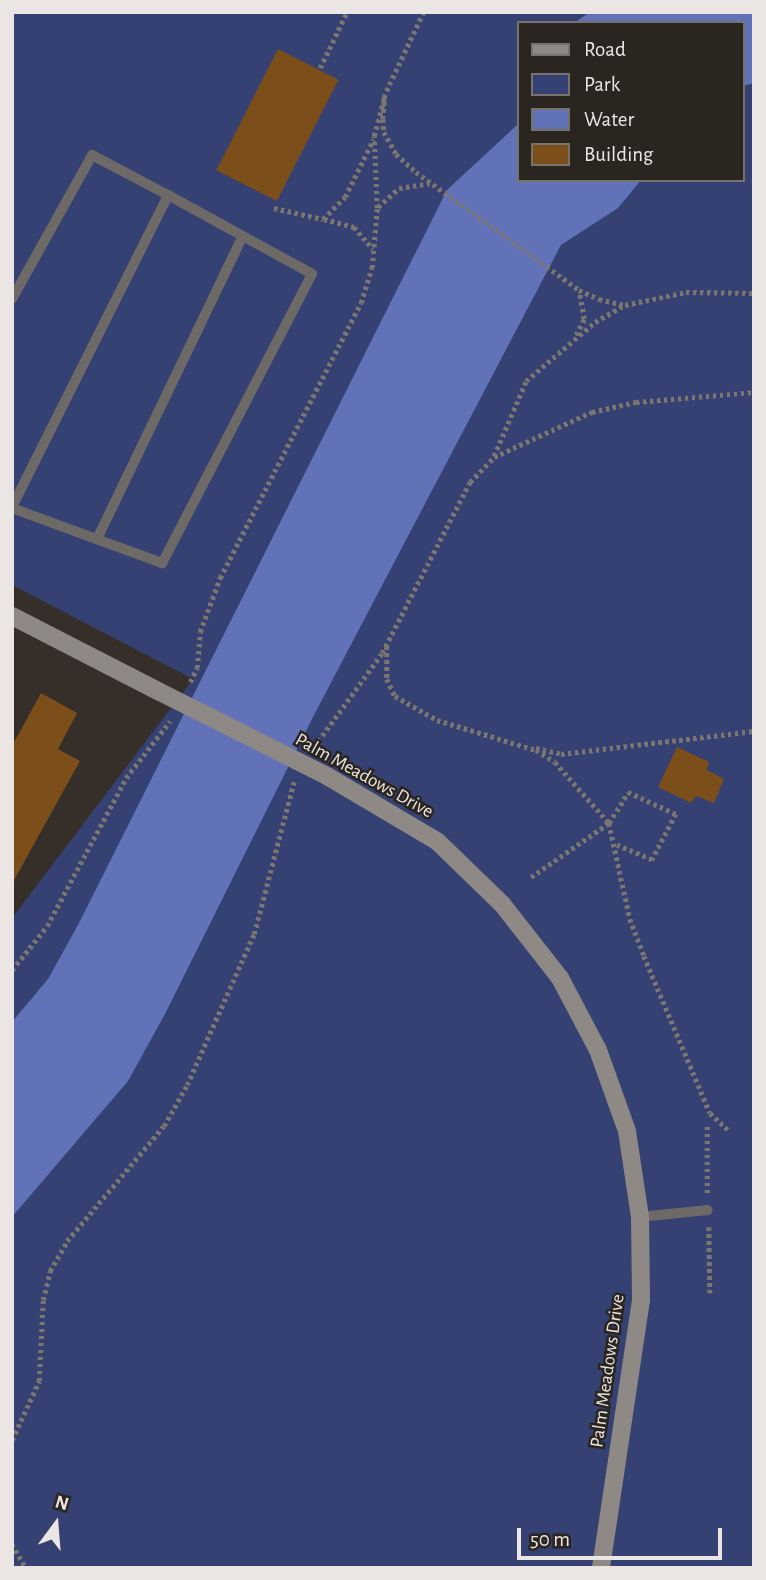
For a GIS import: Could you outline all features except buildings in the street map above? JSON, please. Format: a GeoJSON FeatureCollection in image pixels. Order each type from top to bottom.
{"type":"FeatureCollection","features":[{"type":"Feature","properties":{"kind":"street","name":"Palm Meadows Drive"},"geometry":{"type":"LineString","coordinates":[[12,616],[327,776],[438,842],[502,904],[560,978],[598,1050],[627,1131],[640,1217],[641,1300],[601,1568]]}},
{"type":"Feature","properties":{"kind":"lane"},"geometry":{"type":"LineString","coordinates":[[12,299],[92,155],[168,195],[312,274],[162,563],[12,507],[168,195]]}},
{"type":"Feature","properties":{"kind":"lane"},"geometry":{"type":"LineString","coordinates":[[97,539],[243,236]]}},
{"type":"Feature","properties":{"kind":"lane"},"geometry":{"type":"LineString","coordinates":[[640,1217],[708,1210]]}},
{"type":"Feature","properties":{"kind":"path"},"geometry":{"type":"LineString","coordinates":[[320,68],[347,12]]}},
{"type":"Feature","properties":{"kind":"path"},"geometry":{"type":"LineString","coordinates":[[323,219],[345,197],[374,136],[385,95],[424,12]]}},
{"type":"Feature","properties":{"kind":"path"},"geometry":{"type":"LineString","coordinates":[[385,95],[384,132],[396,154],[435,187],[579,290],[625,305]]}},
{"type":"Feature","properties":{"kind":"path"},"geometry":{"type":"LineString","coordinates":[[186,690],[197,668],[200,632],[220,578],[361,303],[374,251],[377,208],[374,136]]}},
{"type":"Feature","properties":{"kind":"path"},"geometry":{"type":"LineString","coordinates":[[377,208],[399,188],[430,183]]}},
{"type":"Feature","properties":{"kind":"path"},"geometry":{"type":"LineString","coordinates":[[274,208],[354,227],[374,251]]}},
{"type":"Feature","properties":{"kind":"path"},"geometry":{"type":"LineString","coordinates":[[574,339],[584,319],[579,290]]}},
{"type":"Feature","properties":{"kind":"path"},"geometry":{"type":"LineString","coordinates":[[309,756],[359,690],[388,642],[470,482],[494,457],[526,381],[574,339],[625,305],[687,292],[754,293]]}},
{"type":"Feature","properties":{"kind":"path"},"geometry":{"type":"LineString","coordinates":[[494,457],[592,412],[636,402],[754,392]]}},
{"type":"Feature","properties":{"kind":"path"},"geometry":{"type":"LineString","coordinates":[[388,642],[387,679],[403,702],[437,720],[522,745],[561,754],[754,731]]}},
{"type":"Feature","properties":{"kind":"path"},"geometry":{"type":"LineString","coordinates":[[12,970],[47,926],[126,778],[174,713]]}},
{"type":"Feature","properties":{"kind":"path"},"geometry":{"type":"LineString","coordinates":[[522,745],[555,762],[609,823],[617,845],[631,919],[644,956],[710,1113],[728,1130]]}},
{"type":"Feature","properties":{"kind":"path"},"geometry":{"type":"LineString","coordinates":[[12,1440],[39,1381],[43,1300],[50,1271],[67,1241],[164,1126],[187,1084],[254,934],[298,776]]}},
{"type":"Feature","properties":{"kind":"path"},"geometry":{"type":"LineString","coordinates":[[531,877],[609,823],[628,792],[676,814],[652,860],[617,845]]}},
{"type":"Feature","properties":{"kind":"path"},"geometry":{"type":"LineString","coordinates":[[12,1544],[26,1568]]}},
{"type":"Feature","properties":{"kind":"green space"},"geometry":{"type":"Polygon","coordinates":[[[12,12],[754,12],[754,1568],[12,1568],[12,918],[193,679],[12,585],[12,12]]]}},
{"type":"Feature","properties":{"kind":"water"},"geometry":{"type":"Polygon","coordinates":[[[590,12],[754,12],[754,83],[745,85],[745,21],[577,21],[590,12]]]}},
{"type":"Feature","properties":{"kind":"water"},"geometry":{"type":"Polygon","coordinates":[[[518,124],[518,182],[639,182],[618,208],[561,245],[314,715],[165,1014],[128,1081],[12,1217],[12,1022],[48,979],[79,923],[447,190],[518,124]]]}}]}
